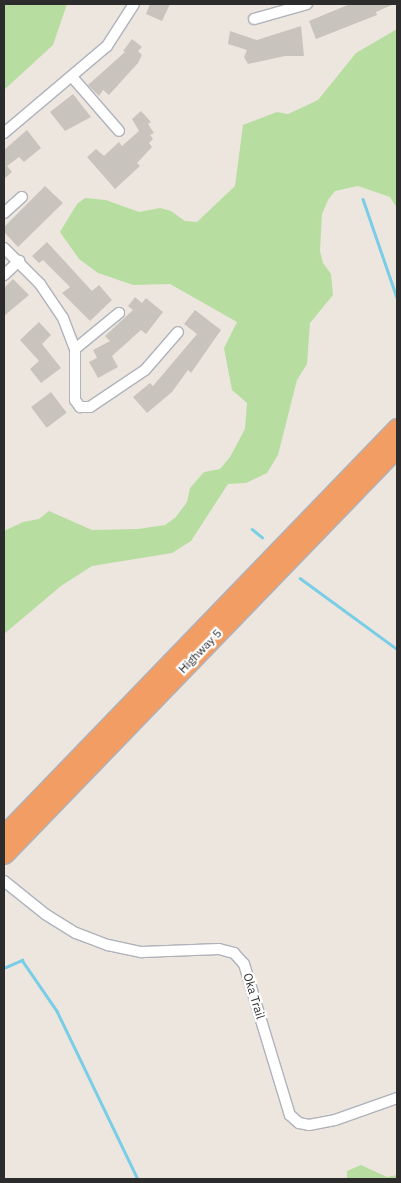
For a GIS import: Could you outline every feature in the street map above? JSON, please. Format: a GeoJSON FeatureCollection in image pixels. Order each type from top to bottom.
{"type":"FeatureCollection","features":[{"type":"Feature","properties":{"kind":"highway","name":"Highway 5"},"geometry":{"type":"LineString","coordinates":[[4,835],[397,428]]}},
{"type":"Feature","properties":{"kind":"highway","name":"Highway 5"},"geometry":{"type":"LineString","coordinates":[[4,854],[397,447]]}},
{"type":"Feature","properties":{"kind":"street"},"geometry":{"type":"LineString","coordinates":[[4,133],[73,78],[107,46],[134,4]]}},
{"type":"Feature","properties":{"kind":"street"},"geometry":{"type":"LineString","coordinates":[[254,18],[307,4]]}},
{"type":"Feature","properties":{"kind":"street"},"geometry":{"type":"LineString","coordinates":[[73,78],[119,131]]}},
{"type":"Feature","properties":{"kind":"street"},"geometry":{"type":"LineString","coordinates":[[4,213],[22,197]]}},
{"type":"Feature","properties":{"kind":"street"},"geometry":{"type":"LineString","coordinates":[[4,248],[40,284],[63,318],[75,349],[75,400],[80,407],[90,407],[145,370],[178,332]]}},
{"type":"Feature","properties":{"kind":"street"},"geometry":{"type":"LineString","coordinates":[[4,275],[19,261]]}},
{"type":"Feature","properties":{"kind":"street"},"geometry":{"type":"LineString","coordinates":[[75,349],[119,313]]}},
{"type":"Feature","properties":{"kind":"street","name":"Oka Trail"},"geometry":{"type":"LineString","coordinates":[[4,881],[45,914],[76,933],[108,945],[142,952],[219,949],[234,953],[244,964],[290,1115],[299,1123],[309,1125],[335,1120],[397,1098]]}},
{"type":"Feature","properties":{"kind":"green space"},"geometry":{"type":"Polygon","coordinates":[[[4,4],[67,4],[53,45],[4,90],[4,4]]]}},
{"type":"Feature","properties":{"kind":"green space"},"geometry":{"type":"Polygon","coordinates":[[[397,29],[397,208],[390,197],[358,186],[335,191],[328,200],[322,214],[320,251],[323,263],[331,274],[333,295],[310,323],[307,364],[297,380],[278,455],[267,473],[246,483],[228,484],[191,541],[172,553],[92,566],[61,586],[4,634],[4,531],[23,522],[39,519],[49,511],[92,530],[138,529],[165,525],[176,517],[187,502],[190,488],[204,472],[220,469],[230,457],[245,429],[247,403],[232,390],[224,348],[237,322],[170,284],[133,285],[98,273],[79,259],[60,232],[77,204],[85,198],[106,200],[139,212],[160,208],[171,211],[185,221],[197,222],[235,186],[243,125],[277,112],[288,114],[318,100],[356,53],[397,29]]]}},
{"type":"Feature","properties":{"kind":"green space"},"geometry":{"type":"Polygon","coordinates":[[[361,1165],[387,1177],[397,1175],[397,1179],[347,1179],[347,1171],[361,1165]]]}},
{"type":"Feature","properties":{"kind":"building"},"geometry":{"type":"Polygon","coordinates":[[[150,4],[170,4],[162,21],[146,14],[150,4]]]}},
{"type":"Feature","properties":{"kind":"building"},"geometry":{"type":"Polygon","coordinates":[[[350,4],[394,4],[376,12],[377,15],[316,39],[309,21],[350,4]]]}},
{"type":"Feature","properties":{"kind":"building"},"geometry":{"type":"Polygon","coordinates":[[[301,26],[304,56],[285,56],[248,64],[244,57],[247,50],[228,44],[230,31],[257,40],[301,26]]]}},
{"type":"Feature","properties":{"kind":"building"},"geometry":{"type":"Polygon","coordinates":[[[132,39],[142,47],[138,51],[142,55],[138,63],[109,95],[103,90],[99,96],[88,85],[125,52],[123,51],[132,39]]]}},
{"type":"Feature","properties":{"kind":"building"},"geometry":{"type":"Polygon","coordinates":[[[73,94],[91,117],[65,131],[50,112],[73,94]]]}},
{"type":"Feature","properties":{"kind":"building"},"geometry":{"type":"Polygon","coordinates":[[[141,111],[151,122],[148,124],[154,133],[150,135],[153,139],[149,143],[152,147],[137,163],[140,166],[115,189],[87,157],[96,149],[104,156],[119,142],[122,146],[139,131],[132,119],[141,111]]]}},
{"type":"Feature","properties":{"kind":"building"},"geometry":{"type":"Polygon","coordinates":[[[27,130],[41,148],[24,162],[19,157],[7,166],[12,172],[4,179],[4,150],[27,130]]]}},
{"type":"Feature","properties":{"kind":"building"},"geometry":{"type":"Polygon","coordinates":[[[45,186],[63,203],[18,247],[4,232],[4,227],[45,186]]]}},
{"type":"Feature","properties":{"kind":"building"},"geometry":{"type":"Polygon","coordinates":[[[47,242],[92,291],[99,285],[112,300],[90,321],[62,293],[70,287],[43,260],[39,263],[32,256],[47,242]]]}},
{"type":"Feature","properties":{"kind":"building"},"geometry":{"type":"Polygon","coordinates":[[[13,279],[29,295],[4,316],[4,288],[13,279]]]}},
{"type":"Feature","properties":{"kind":"building"},"geometry":{"type":"Polygon","coordinates":[[[135,297],[142,303],[146,298],[163,312],[146,334],[141,330],[112,356],[118,367],[98,378],[89,362],[97,358],[93,350],[110,341],[105,336],[133,310],[128,306],[135,297]]]}},
{"type":"Feature","properties":{"kind":"building"},"geometry":{"type":"Polygon","coordinates":[[[195,310],[221,330],[191,373],[188,370],[172,392],[147,413],[133,397],[150,383],[153,386],[197,334],[184,324],[195,310]]]}},
{"type":"Feature","properties":{"kind":"building"},"geometry":{"type":"Polygon","coordinates":[[[39,322],[51,335],[42,344],[61,368],[41,383],[30,369],[39,361],[20,340],[39,322]]]}},
{"type":"Feature","properties":{"kind":"building"},"geometry":{"type":"Polygon","coordinates":[[[51,392],[67,413],[47,428],[31,407],[51,392]]]}},
{"type":"Feature","properties":{"kind":"waterway"},"geometry":{"type":"LineString","coordinates":[[363,199],[397,298]]}},
{"type":"Feature","properties":{"kind":"waterway"},"geometry":{"type":"LineString","coordinates":[[252,529],[262,537]]}},
{"type":"Feature","properties":{"kind":"waterway"},"geometry":{"type":"LineString","coordinates":[[300,578],[397,649]]}},
{"type":"Feature","properties":{"kind":"waterway"},"geometry":{"type":"LineString","coordinates":[[4,968],[22,960],[57,1011],[138,1179]]}}]}
